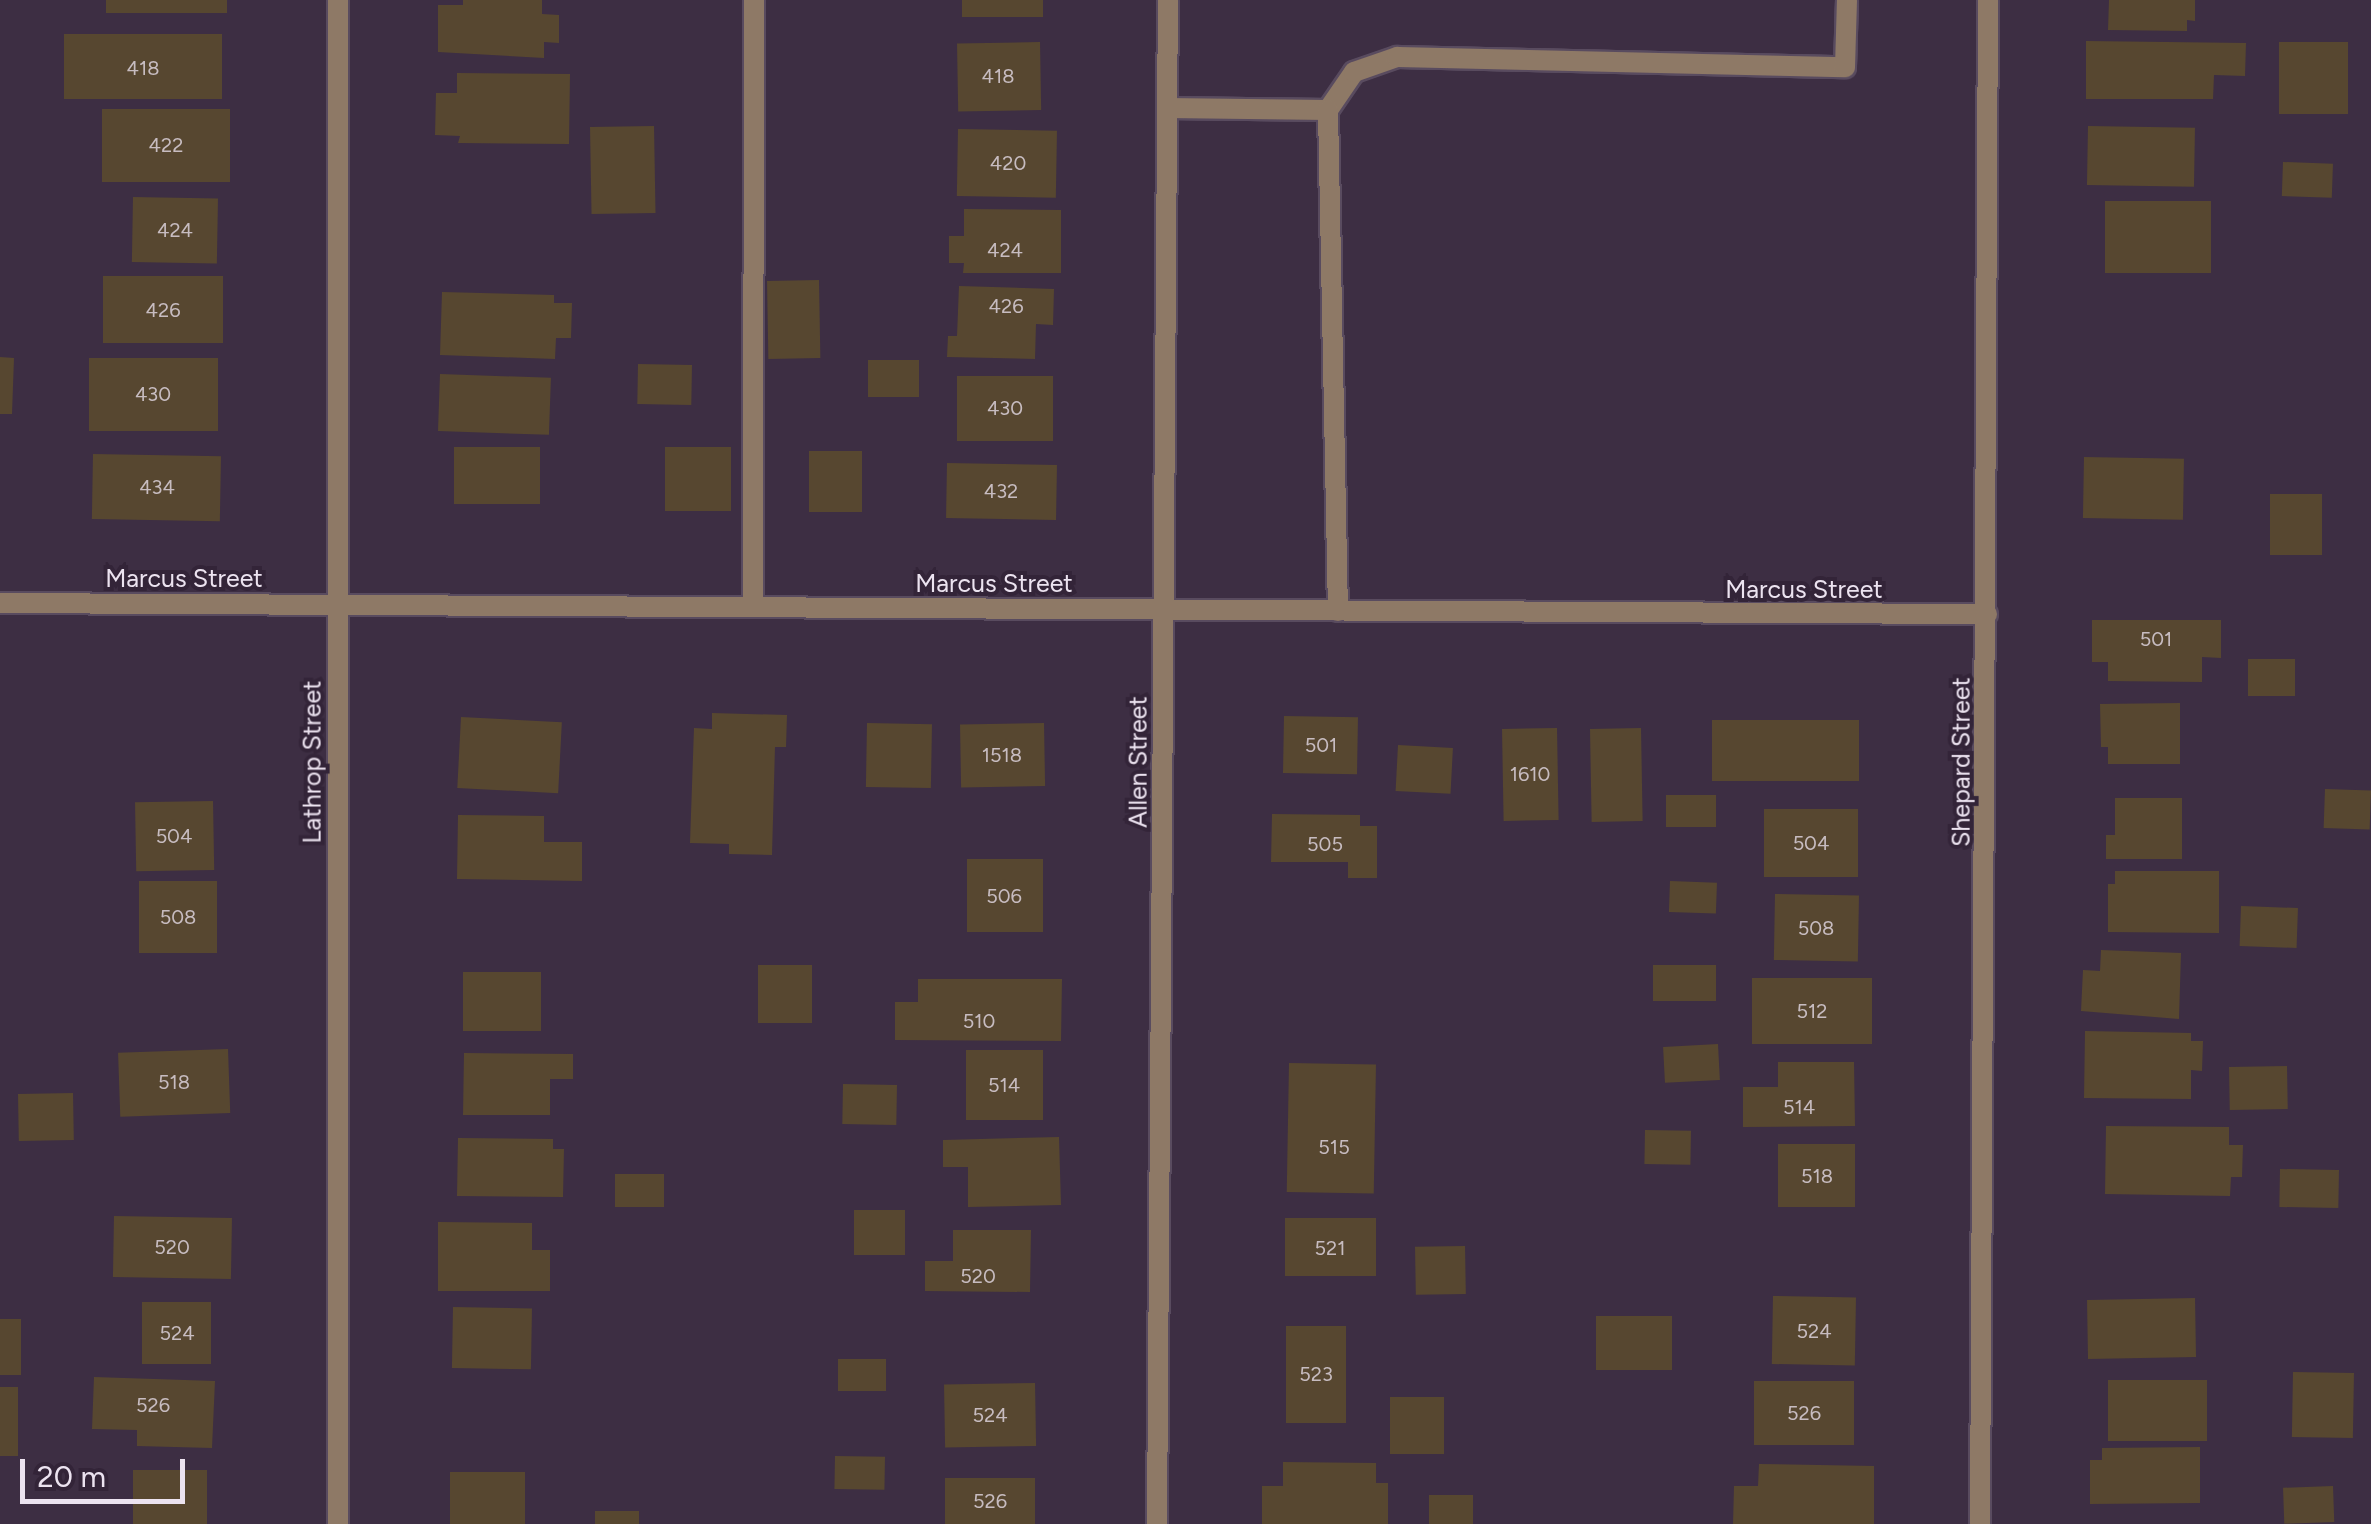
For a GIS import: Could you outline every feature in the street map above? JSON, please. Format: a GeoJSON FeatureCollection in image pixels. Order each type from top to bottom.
{"type":"FeatureCollection","features":[{"type":"Feature","properties":{"kind":"street","name":"Lathrop Street"},"geometry":{"type":"LineString","coordinates":[[338,0],[338,1524]]}},
{"type":"Feature","properties":{"kind":"street"},"geometry":{"type":"LineString","coordinates":[[753,607],[754,0]]}},
{"type":"Feature","properties":{"kind":"street","name":"Allen Street"},"geometry":{"type":"LineString","coordinates":[[1157,1524],[1168,0]]}},
{"type":"Feature","properties":{"kind":"street"},"geometry":{"type":"LineString","coordinates":[[1338,611],[1328,110],[1354,72],[1397,57],[1844,66],[1846,0]]}},
{"type":"Feature","properties":{"kind":"street","name":"Shepard Street"},"geometry":{"type":"LineString","coordinates":[[1980,1524],[1988,0]]}},
{"type":"Feature","properties":{"kind":"street"},"geometry":{"type":"LineString","coordinates":[[1167,108],[1328,110]]}},
{"type":"Feature","properties":{"kind":"street","name":"Marcus Street"},"geometry":{"type":"LineString","coordinates":[[0,603],[1987,614]]}},
{"type":"Feature","properties":{"kind":"building"},"geometry":{"type":"Polygon","coordinates":[[[106,0],[227,0],[227,13],[106,13],[106,0]]]}},
{"type":"Feature","properties":{"kind":"building"},"geometry":{"type":"Polygon","coordinates":[[[463,0],[542,0],[542,14],[559,15],[559,43],[544,42],[544,58],[438,52],[438,5],[463,5],[463,0]]]}},
{"type":"Feature","properties":{"kind":"building"},"geometry":{"type":"Polygon","coordinates":[[[962,0],[1043,0],[1043,17],[962,17],[962,0]]]}},
{"type":"Feature","properties":{"kind":"building"},"geometry":{"type":"Polygon","coordinates":[[[2109,0],[2195,0],[2195,21],[2187,20],[2187,31],[2108,30],[2109,0]]]}},
{"type":"Feature","properties":{"kind":"building"},"geometry":{"type":"Polygon","coordinates":[[[64,34],[222,34],[222,99],[64,99],[64,34]]]}},
{"type":"Feature","properties":{"kind":"building"},"geometry":{"type":"Polygon","coordinates":[[[2086,41],[2246,43],[2245,76],[2214,75],[2213,99],[2086,99],[2086,41]]]}},
{"type":"Feature","properties":{"kind":"building"},"geometry":{"type":"Polygon","coordinates":[[[1040,42],[1041,110],[958,111],[957,43],[1040,42]]]}},
{"type":"Feature","properties":{"kind":"building"},"geometry":{"type":"Polygon","coordinates":[[[2279,42],[2348,42],[2348,114],[2279,114],[2279,42]]]}},
{"type":"Feature","properties":{"kind":"building"},"geometry":{"type":"Polygon","coordinates":[[[457,73],[570,74],[569,144],[458,143],[460,136],[435,135],[436,93],[457,93],[457,73]]]}},
{"type":"Feature","properties":{"kind":"building"},"geometry":{"type":"Polygon","coordinates":[[[102,109],[230,109],[230,182],[102,182],[102,109]]]}},
{"type":"Feature","properties":{"kind":"building"},"geometry":{"type":"Polygon","coordinates":[[[654,126],[656,213],[592,214],[590,127],[654,126]]]}},
{"type":"Feature","properties":{"kind":"building"},"geometry":{"type":"Polygon","coordinates":[[[2088,126],[2195,128],[2194,187],[2087,185],[2088,126]]]}},
{"type":"Feature","properties":{"kind":"building"},"geometry":{"type":"Polygon","coordinates":[[[958,129],[1057,131],[1056,198],[957,196],[958,129]]]}},
{"type":"Feature","properties":{"kind":"building"},"geometry":{"type":"Polygon","coordinates":[[[2283,162],[2333,164],[2332,198],[2282,196],[2283,162]]]}},
{"type":"Feature","properties":{"kind":"building"},"geometry":{"type":"Polygon","coordinates":[[[133,197],[218,198],[217,263],[132,262],[133,197]]]}},
{"type":"Feature","properties":{"kind":"building"},"geometry":{"type":"Polygon","coordinates":[[[2105,201],[2211,201],[2211,273],[2105,273],[2105,201]]]}},
{"type":"Feature","properties":{"kind":"building"},"geometry":{"type":"Polygon","coordinates":[[[964,209],[1061,210],[1061,273],[963,273],[964,263],[949,263],[949,236],[964,236],[964,209]]]}},
{"type":"Feature","properties":{"kind":"building"},"geometry":{"type":"Polygon","coordinates":[[[103,276],[223,276],[223,343],[103,343],[103,276]]]}},
{"type":"Feature","properties":{"kind":"building"},"geometry":{"type":"Polygon","coordinates":[[[819,280],[820,358],[768,359],[767,281],[819,280]]]}},
{"type":"Feature","properties":{"kind":"building"},"geometry":{"type":"Polygon","coordinates":[[[959,286],[1054,289],[1053,325],[1036,324],[1035,359],[947,357],[948,336],[957,336],[959,286]]]}},
{"type":"Feature","properties":{"kind":"building"},"geometry":{"type":"Polygon","coordinates":[[[442,292],[554,295],[554,303],[572,303],[571,338],[556,338],[555,359],[440,355],[442,292]]]}},
{"type":"Feature","properties":{"kind":"building"},"geometry":{"type":"Polygon","coordinates":[[[0,357],[14,358],[12,414],[0,414],[0,357]]]}},
{"type":"Feature","properties":{"kind":"building"},"geometry":{"type":"Polygon","coordinates":[[[89,358],[218,358],[218,431],[89,431],[89,358]]]}},
{"type":"Feature","properties":{"kind":"building"},"geometry":{"type":"Polygon","coordinates":[[[868,360],[919,360],[919,397],[868,397],[868,360]]]}},
{"type":"Feature","properties":{"kind":"building"},"geometry":{"type":"Polygon","coordinates":[[[638,364],[692,365],[691,405],[637,404],[638,364]]]}},
{"type":"Feature","properties":{"kind":"building"},"geometry":{"type":"Polygon","coordinates":[[[440,374],[551,378],[549,435],[438,431],[440,374]]]}},
{"type":"Feature","properties":{"kind":"building"},"geometry":{"type":"Polygon","coordinates":[[[957,376],[1053,376],[1053,441],[957,441],[957,376]]]}},
{"type":"Feature","properties":{"kind":"building"},"geometry":{"type":"Polygon","coordinates":[[[454,447],[540,447],[540,504],[454,504],[454,447]]]}},
{"type":"Feature","properties":{"kind":"building"},"geometry":{"type":"Polygon","coordinates":[[[665,447],[731,447],[731,511],[665,511],[665,447]]]}},
{"type":"Feature","properties":{"kind":"building"},"geometry":{"type":"Polygon","coordinates":[[[809,451],[862,451],[862,512],[809,512],[809,451]]]}},
{"type":"Feature","properties":{"kind":"building"},"geometry":{"type":"Polygon","coordinates":[[[93,454],[221,456],[220,521],[92,519],[93,454]]]}},
{"type":"Feature","properties":{"kind":"building"},"geometry":{"type":"Polygon","coordinates":[[[2084,457],[2184,459],[2183,520],[2083,518],[2084,457]]]}},
{"type":"Feature","properties":{"kind":"building"},"geometry":{"type":"Polygon","coordinates":[[[947,463],[1057,465],[1056,520],[946,518],[947,463]]]}},
{"type":"Feature","properties":{"kind":"building"},"geometry":{"type":"Polygon","coordinates":[[[2270,494],[2322,494],[2322,555],[2270,555],[2270,494]]]}},
{"type":"Feature","properties":{"kind":"building"},"geometry":{"type":"Polygon","coordinates":[[[2092,620],[2221,620],[2221,658],[2202,657],[2202,682],[2108,681],[2108,662],[2092,662],[2092,620]]]}},
{"type":"Feature","properties":{"kind":"building"},"geometry":{"type":"Polygon","coordinates":[[[2248,659],[2295,659],[2295,696],[2248,696],[2248,659]]]}},
{"type":"Feature","properties":{"kind":"building"},"geometry":{"type":"Polygon","coordinates":[[[2180,703],[2180,764],[2108,764],[2108,747],[2101,747],[2100,704],[2180,703]]]}},
{"type":"Feature","properties":{"kind":"building"},"geometry":{"type":"Polygon","coordinates":[[[712,713],[787,715],[786,747],[775,747],[772,855],[729,854],[729,844],[690,843],[694,728],[712,729],[712,713]]]}},
{"type":"Feature","properties":{"kind":"building"},"geometry":{"type":"Polygon","coordinates":[[[1284,716],[1358,717],[1357,774],[1283,773],[1284,716]]]}},
{"type":"Feature","properties":{"kind":"building"},"geometry":{"type":"Polygon","coordinates":[[[461,717],[562,722],[558,793],[457,788],[461,717]]]}},
{"type":"Feature","properties":{"kind":"building"},"geometry":{"type":"Polygon","coordinates":[[[1712,720],[1859,720],[1859,781],[1712,781],[1712,720]]]}},
{"type":"Feature","properties":{"kind":"building"},"geometry":{"type":"Polygon","coordinates":[[[867,723],[932,724],[931,788],[866,787],[867,723]]]}},
{"type":"Feature","properties":{"kind":"building"},"geometry":{"type":"Polygon","coordinates":[[[1044,723],[1045,786],[961,787],[960,724],[1044,723]]]}},
{"type":"Feature","properties":{"kind":"building"},"geometry":{"type":"Polygon","coordinates":[[[1557,728],[1559,820],[1504,821],[1502,729],[1557,728]]]}},
{"type":"Feature","properties":{"kind":"building"},"geometry":{"type":"Polygon","coordinates":[[[1641,728],[1643,821],[1592,822],[1590,729],[1641,728]]]}},
{"type":"Feature","properties":{"kind":"building"},"geometry":{"type":"Polygon","coordinates":[[[1398,745],[1453,748],[1451,794],[1396,791],[1398,745]]]}},
{"type":"Feature","properties":{"kind":"building"},"geometry":{"type":"Polygon","coordinates":[[[2325,789],[2371,791],[2370,830],[2324,828],[2325,789]]]}},
{"type":"Feature","properties":{"kind":"building"},"geometry":{"type":"Polygon","coordinates":[[[1666,795],[1716,795],[1716,827],[1666,827],[1666,795]]]}},
{"type":"Feature","properties":{"kind":"building"},"geometry":{"type":"Polygon","coordinates":[[[2115,798],[2182,798],[2182,859],[2106,859],[2106,835],[2115,835],[2115,798]]]}},
{"type":"Feature","properties":{"kind":"building"},"geometry":{"type":"Polygon","coordinates":[[[213,801],[214,870],[136,871],[135,802],[213,801]]]}},
{"type":"Feature","properties":{"kind":"building"},"geometry":{"type":"Polygon","coordinates":[[[1764,809],[1858,809],[1858,877],[1764,877],[1764,809]]]}},
{"type":"Feature","properties":{"kind":"building"},"geometry":{"type":"Polygon","coordinates":[[[1272,814],[1360,815],[1360,826],[1377,826],[1377,878],[1348,878],[1348,862],[1271,862],[1272,814]]]}},
{"type":"Feature","properties":{"kind":"building"},"geometry":{"type":"Polygon","coordinates":[[[458,815],[544,816],[544,842],[582,842],[582,881],[457,879],[458,815]]]}},
{"type":"Feature","properties":{"kind":"building"},"geometry":{"type":"Polygon","coordinates":[[[967,859],[1043,859],[1043,932],[967,932],[967,859]]]}},
{"type":"Feature","properties":{"kind":"building"},"geometry":{"type":"Polygon","coordinates":[[[2115,871],[2219,871],[2219,933],[2108,932],[2108,884],[2115,884],[2115,871]]]}},
{"type":"Feature","properties":{"kind":"building"},"geometry":{"type":"Polygon","coordinates":[[[139,881],[217,881],[217,953],[139,953],[139,881]]]}},
{"type":"Feature","properties":{"kind":"building"},"geometry":{"type":"Polygon","coordinates":[[[1670,881],[1717,883],[1716,914],[1669,912],[1670,881]]]}},
{"type":"Feature","properties":{"kind":"building"},"geometry":{"type":"Polygon","coordinates":[[[1775,894],[1859,895],[1858,961],[1774,960],[1775,894]]]}},
{"type":"Feature","properties":{"kind":"building"},"geometry":{"type":"Polygon","coordinates":[[[2241,906],[2298,908],[2297,948],[2240,946],[2241,906]]]}},
{"type":"Feature","properties":{"kind":"building"},"geometry":{"type":"Polygon","coordinates":[[[2101,950],[2181,953],[2179,1019],[2081,1011],[2083,970],[2100,971],[2101,950]]]}},
{"type":"Feature","properties":{"kind":"building"},"geometry":{"type":"Polygon","coordinates":[[[758,965],[812,965],[812,1023],[758,1023],[758,965]]]}},
{"type":"Feature","properties":{"kind":"building"},"geometry":{"type":"Polygon","coordinates":[[[1653,965],[1716,965],[1716,1001],[1653,1001],[1653,965]]]}},
{"type":"Feature","properties":{"kind":"building"},"geometry":{"type":"Polygon","coordinates":[[[463,972],[541,972],[541,1031],[463,1031],[463,972]]]}},
{"type":"Feature","properties":{"kind":"building"},"geometry":{"type":"Polygon","coordinates":[[[1752,978],[1872,978],[1872,1044],[1752,1044],[1752,978]]]}},
{"type":"Feature","properties":{"kind":"building"},"geometry":{"type":"Polygon","coordinates":[[[918,979],[1062,979],[1061,1041],[895,1040],[895,1002],[918,1002],[918,979]]]}},
{"type":"Feature","properties":{"kind":"building"},"geometry":{"type":"Polygon","coordinates":[[[2085,1031],[2191,1033],[2191,1041],[2203,1041],[2202,1071],[2191,1070],[2191,1099],[2084,1098],[2085,1031]]]}},
{"type":"Feature","properties":{"kind":"building"},"geometry":{"type":"Polygon","coordinates":[[[1718,1044],[1720,1080],[1665,1083],[1663,1047],[1718,1044]]]}},
{"type":"Feature","properties":{"kind":"building"},"geometry":{"type":"Polygon","coordinates":[[[228,1049],[230,1113],[120,1117],[118,1053],[228,1049]]]}},
{"type":"Feature","properties":{"kind":"building"},"geometry":{"type":"Polygon","coordinates":[[[966,1050],[1043,1050],[1043,1120],[966,1120],[966,1050]]]}},
{"type":"Feature","properties":{"kind":"building"},"geometry":{"type":"Polygon","coordinates":[[[464,1053],[573,1054],[573,1079],[550,1079],[550,1115],[463,1115],[464,1053]]]}},
{"type":"Feature","properties":{"kind":"building"},"geometry":{"type":"Polygon","coordinates":[[[1778,1062],[1854,1062],[1855,1126],[1743,1127],[1743,1087],[1778,1087],[1778,1062]]]}},
{"type":"Feature","properties":{"kind":"building"},"geometry":{"type":"Polygon","coordinates":[[[1289,1063],[1376,1065],[1374,1193],[1287,1192],[1289,1063]]]}},
{"type":"Feature","properties":{"kind":"building"},"geometry":{"type":"Polygon","coordinates":[[[2287,1066],[2288,1109],[2230,1110],[2229,1067],[2287,1066]]]}},
{"type":"Feature","properties":{"kind":"building"},"geometry":{"type":"Polygon","coordinates":[[[843,1084],[897,1085],[896,1125],[842,1124],[843,1084]]]}},
{"type":"Feature","properties":{"kind":"building"},"geometry":{"type":"Polygon","coordinates":[[[73,1093],[74,1140],[19,1141],[18,1094],[73,1093]]]}},
{"type":"Feature","properties":{"kind":"building"},"geometry":{"type":"Polygon","coordinates":[[[2106,1126],[2229,1127],[2229,1145],[2243,1145],[2242,1177],[2231,1177],[2230,1196],[2105,1194],[2106,1126]]]}},
{"type":"Feature","properties":{"kind":"building"},"geometry":{"type":"Polygon","coordinates":[[[1645,1130],[1691,1131],[1690,1165],[1644,1164],[1645,1130]]]}},
{"type":"Feature","properties":{"kind":"building"},"geometry":{"type":"Polygon","coordinates":[[[1059,1137],[1061,1205],[968,1207],[968,1167],[943,1167],[943,1140],[1059,1137]]]}},
{"type":"Feature","properties":{"kind":"building"},"geometry":{"type":"Polygon","coordinates":[[[458,1138],[553,1139],[553,1149],[564,1149],[563,1197],[457,1196],[458,1138]]]}},
{"type":"Feature","properties":{"kind":"building"},"geometry":{"type":"Polygon","coordinates":[[[1778,1144],[1855,1144],[1855,1207],[1778,1207],[1778,1144]]]}},
{"type":"Feature","properties":{"kind":"building"},"geometry":{"type":"Polygon","coordinates":[[[2280,1169],[2339,1170],[2338,1208],[2279,1207],[2280,1169]]]}},
{"type":"Feature","properties":{"kind":"building"},"geometry":{"type":"Polygon","coordinates":[[[615,1174],[664,1174],[664,1207],[615,1207],[615,1174]]]}},
{"type":"Feature","properties":{"kind":"building"},"geometry":{"type":"Polygon","coordinates":[[[854,1210],[905,1210],[905,1255],[854,1255],[854,1210]]]}},
{"type":"Feature","properties":{"kind":"building"},"geometry":{"type":"Polygon","coordinates":[[[114,1216],[232,1218],[231,1279],[113,1277],[114,1216]]]}},
{"type":"Feature","properties":{"kind":"building"},"geometry":{"type":"Polygon","coordinates":[[[1285,1218],[1376,1218],[1376,1276],[1285,1276],[1285,1218]]]}},
{"type":"Feature","properties":{"kind":"building"},"geometry":{"type":"Polygon","coordinates":[[[438,1222],[532,1223],[532,1250],[550,1250],[550,1291],[438,1291],[438,1222]]]}},
{"type":"Feature","properties":{"kind":"building"},"geometry":{"type":"Polygon","coordinates":[[[953,1230],[1031,1230],[1030,1292],[925,1291],[925,1261],[953,1261],[953,1230]]]}},
{"type":"Feature","properties":{"kind":"building"},"geometry":{"type":"Polygon","coordinates":[[[1465,1246],[1466,1294],[1416,1295],[1415,1247],[1465,1246]]]}},
{"type":"Feature","properties":{"kind":"building"},"geometry":{"type":"Polygon","coordinates":[[[1773,1296],[1856,1297],[1855,1365],[1772,1364],[1773,1296]]]}},
{"type":"Feature","properties":{"kind":"building"},"geometry":{"type":"Polygon","coordinates":[[[2195,1298],[2196,1357],[2088,1359],[2087,1300],[2195,1298]]]}},
{"type":"Feature","properties":{"kind":"building"},"geometry":{"type":"Polygon","coordinates":[[[142,1302],[211,1302],[211,1364],[142,1364],[142,1302]]]}},
{"type":"Feature","properties":{"kind":"building"},"geometry":{"type":"Polygon","coordinates":[[[453,1307],[532,1308],[531,1369],[452,1368],[453,1307]]]}},
{"type":"Feature","properties":{"kind":"building"},"geometry":{"type":"Polygon","coordinates":[[[1596,1316],[1672,1316],[1672,1370],[1596,1370],[1596,1316]]]}},
{"type":"Feature","properties":{"kind":"building"},"geometry":{"type":"Polygon","coordinates":[[[0,1319],[21,1319],[21,1375],[0,1375],[0,1319]]]}},
{"type":"Feature","properties":{"kind":"building"},"geometry":{"type":"Polygon","coordinates":[[[1286,1326],[1346,1326],[1346,1423],[1286,1423],[1286,1326]]]}},
{"type":"Feature","properties":{"kind":"building"},"geometry":{"type":"Polygon","coordinates":[[[838,1359],[886,1359],[886,1391],[838,1391],[838,1359]]]}},
{"type":"Feature","properties":{"kind":"building"},"geometry":{"type":"Polygon","coordinates":[[[2293,1372],[2354,1373],[2353,1438],[2292,1437],[2293,1372]]]}},
{"type":"Feature","properties":{"kind":"building"},"geometry":{"type":"Polygon","coordinates":[[[94,1377],[215,1381],[212,1448],[137,1446],[137,1430],[92,1429],[94,1377]]]}},
{"type":"Feature","properties":{"kind":"building"},"geometry":{"type":"Polygon","coordinates":[[[2108,1380],[2207,1380],[2207,1441],[2108,1441],[2108,1380]]]}},
{"type":"Feature","properties":{"kind":"building"},"geometry":{"type":"Polygon","coordinates":[[[1754,1381],[1854,1381],[1854,1445],[1754,1445],[1754,1381]]]}},
{"type":"Feature","properties":{"kind":"building"},"geometry":{"type":"Polygon","coordinates":[[[1035,1383],[1036,1446],[945,1448],[944,1385],[1035,1383]]]}},
{"type":"Feature","properties":{"kind":"building"},"geometry":{"type":"Polygon","coordinates":[[[0,1387],[18,1387],[18,1456],[0,1456],[0,1387]]]}},
{"type":"Feature","properties":{"kind":"building"},"geometry":{"type":"Polygon","coordinates":[[[1390,1397],[1444,1397],[1444,1454],[1390,1454],[1390,1397]]]}},
{"type":"Feature","properties":{"kind":"building"},"geometry":{"type":"Polygon","coordinates":[[[2200,1447],[2200,1503],[2090,1504],[2090,1460],[2102,1460],[2102,1448],[2200,1447]]]}},
{"type":"Feature","properties":{"kind":"building"},"geometry":{"type":"Polygon","coordinates":[[[835,1456],[885,1457],[884,1490],[834,1489],[835,1456]]]}},
{"type":"Feature","properties":{"kind":"building"},"geometry":{"type":"Polygon","coordinates":[[[1283,1462],[1376,1463],[1376,1483],[1388,1483],[1388,1524],[1262,1524],[1262,1486],[1283,1486],[1283,1462]]]}},
{"type":"Feature","properties":{"kind":"building"},"geometry":{"type":"Polygon","coordinates":[[[1759,1464],[1874,1466],[1874,1524],[1733,1524],[1734,1486],[1758,1486],[1759,1464]]]}},
{"type":"Feature","properties":{"kind":"building"},"geometry":{"type":"Polygon","coordinates":[[[133,1470],[207,1470],[207,1524],[133,1524],[133,1470]]]}},
{"type":"Feature","properties":{"kind":"building"},"geometry":{"type":"Polygon","coordinates":[[[450,1472],[525,1472],[525,1524],[450,1524],[450,1472]]]}},
{"type":"Feature","properties":{"kind":"building"},"geometry":{"type":"Polygon","coordinates":[[[945,1478],[1035,1478],[1035,1524],[945,1524],[945,1478]]]}},
{"type":"Feature","properties":{"kind":"building"},"geometry":{"type":"Polygon","coordinates":[[[2333,1486],[2334,1522],[2284,1524],[2283,1488],[2333,1486]]]}},
{"type":"Feature","properties":{"kind":"building"},"geometry":{"type":"Polygon","coordinates":[[[1429,1495],[1473,1495],[1473,1524],[1429,1524],[1429,1495]]]}},
{"type":"Feature","properties":{"kind":"building"},"geometry":{"type":"Polygon","coordinates":[[[595,1511],[639,1511],[639,1524],[595,1524],[595,1511]]]}}]}
